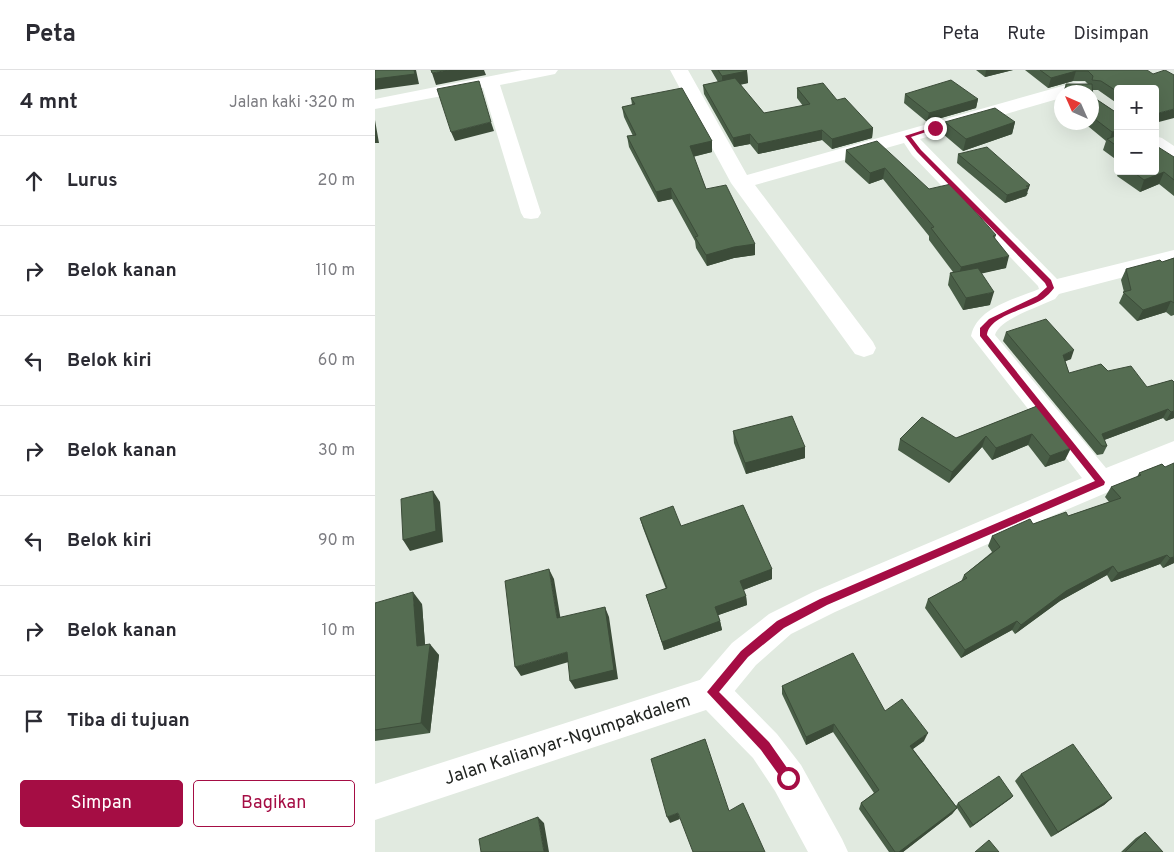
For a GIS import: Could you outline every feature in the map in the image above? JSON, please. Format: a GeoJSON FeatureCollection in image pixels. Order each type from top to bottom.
{"type":"FeatureCollection","features":[{"type":"Feature","properties":{"kind":"street"},"geometry":{"type":"LineString","coordinates":[[375,104],[549,70]]}},
{"type":"Feature","properties":{"kind":"street"},"geometry":{"type":"LineString","coordinates":[[679,70],[741,183],[864,348]]}},
{"type":"Feature","properties":{"kind":"street"},"geometry":{"type":"LineString","coordinates":[[490,81],[531,213]]}},
{"type":"Feature","properties":{"kind":"street"},"geometry":{"type":"LineString","coordinates":[[741,183],[908,136],[1054,92]]}},
{"type":"Feature","properties":{"kind":"street"},"geometry":{"type":"LineString","coordinates":[[908,136],[919,151],[1048,282],[1051,288]]}},
{"type":"Feature","properties":{"kind":"street"},"geometry":{"type":"LineString","coordinates":[[1159,145],[1174,155]]}},
{"type":"Feature","properties":{"kind":"street"},"geometry":{"type":"LineString","coordinates":[[1101,482],[983,336],[984,328],[991,320],[1039,298],[1051,288],[1173,257]]}},
{"type":"Feature","properties":{"kind":"street"},"geometry":{"type":"LineString","coordinates":[[829,852],[788,778],[765,746],[712,692],[744,654],[780,624],[824,602],[1174,452]]}},
{"type":"Feature","properties":{"kind":"street","name":"Jalan Kalianyar-Ngumpakdalem"},"geometry":{"type":"LineString","coordinates":[[375,802],[712,692]]}},
{"type":"Feature","properties":{"kind":"building"},"geometry":{"type":"Polygon","coordinates":[[[375,70],[414,70],[415,74],[375,79],[375,70]]]}},
{"type":"Feature","properties":{"kind":"building"},"geometry":{"type":"Polygon","coordinates":[[[431,70],[449,70],[432,73],[431,70]]]}},
{"type":"Feature","properties":{"kind":"building"},"geometry":{"type":"Polygon","coordinates":[[[718,70],[746,70],[747,71],[722,76],[718,70]]]}},
{"type":"Feature","properties":{"kind":"building"},"geometry":{"type":"Polygon","coordinates":[[[1040,70],[1147,70],[1153,74],[1165,70],[1174,75],[1174,109],[1159,113],[1159,85],[1114,85],[1114,89],[1101,81],[1092,80],[1093,76],[1088,71],[1076,71],[1051,78],[1040,70]]]}},
{"type":"Feature","properties":{"kind":"building"},"geometry":{"type":"Polygon","coordinates":[[[735,78],[764,113],[810,104],[797,88],[823,83],[837,100],[845,98],[873,128],[832,139],[822,130],[758,144],[750,134],[733,138],[703,85],[735,78]]]}},
{"type":"Feature","properties":{"kind":"building"},"geometry":{"type":"Polygon","coordinates":[[[951,80],[978,99],[929,113],[905,94],[951,80]]]}},
{"type":"Feature","properties":{"kind":"building"},"geometry":{"type":"Polygon","coordinates":[[[479,81],[491,122],[451,132],[437,89],[479,81]]]}},
{"type":"Feature","properties":{"kind":"building"},"geometry":{"type":"Polygon","coordinates":[[[1092,84],[1092,85],[1066,85],[1092,84]]]}},
{"type":"Feature","properties":{"kind":"building"},"geometry":{"type":"Polygon","coordinates":[[[682,88],[712,141],[690,146],[706,189],[726,185],[755,244],[734,247],[706,255],[695,237],[698,236],[671,188],[656,192],[627,136],[636,135],[622,107],[635,104],[631,98],[682,88]]]}},
{"type":"Feature","properties":{"kind":"building"},"geometry":{"type":"Polygon","coordinates":[[[1099,101],[1114,111],[1114,132],[1099,122],[1099,101]]]}},
{"type":"Feature","properties":{"kind":"building"},"geometry":{"type":"Polygon","coordinates":[[[995,108],[1015,122],[966,139],[945,122],[995,108]]]}},
{"type":"Feature","properties":{"kind":"building"},"geometry":{"type":"Polygon","coordinates":[[[1114,136],[1114,144],[1107,139],[1114,136]]]}},
{"type":"Feature","properties":{"kind":"building"},"geometry":{"type":"Polygon","coordinates":[[[877,141],[929,189],[951,184],[996,235],[993,236],[1009,256],[961,267],[931,228],[934,227],[885,168],[870,173],[846,150],[877,141]]]}},
{"type":"Feature","properties":{"kind":"building"},"geometry":{"type":"Polygon","coordinates":[[[987,147],[1030,185],[1026,186],[1029,188],[1007,195],[958,154],[987,147]]]}},
{"type":"Feature","properties":{"kind":"building"},"geometry":{"type":"Polygon","coordinates":[[[1159,148],[1174,157],[1174,180],[1164,172],[1159,174],[1159,148]]]}},
{"type":"Feature","properties":{"kind":"building"},"geometry":{"type":"Polygon","coordinates":[[[1137,175],[1156,175],[1144,180],[1137,175]]]}},
{"type":"Feature","properties":{"kind":"building"},"geometry":{"type":"Polygon","coordinates":[[[1174,258],[1174,303],[1171,301],[1143,310],[1123,292],[1131,290],[1126,269],[1174,258]]]}},
{"type":"Feature","properties":{"kind":"building"},"geometry":{"type":"Polygon","coordinates":[[[978,268],[994,292],[966,298],[950,273],[978,268]]]}},
{"type":"Feature","properties":{"kind":"building"},"geometry":{"type":"Polygon","coordinates":[[[1046,319],[1074,350],[1063,355],[1069,373],[1101,364],[1108,371],[1131,366],[1147,387],[1172,380],[1174,382],[1174,411],[1171,412],[1168,409],[1102,434],[1107,446],[1102,446],[1006,332],[1046,319]]]}},
{"type":"Feature","properties":{"kind":"building"},"geometry":{"type":"Polygon","coordinates":[[[1037,406],[1071,448],[1050,456],[1032,434],[996,448],[986,436],[952,472],[900,439],[922,417],[956,438],[1037,406]]]}},
{"type":"Feature","properties":{"kind":"building"},"geometry":{"type":"Polygon","coordinates":[[[792,416],[805,447],[745,463],[733,431],[792,416]]]}},
{"type":"Feature","properties":{"kind":"building"},"geometry":{"type":"Polygon","coordinates":[[[1174,463],[1174,557],[1170,558],[1167,555],[1118,573],[1113,566],[1066,591],[1021,625],[1017,621],[965,650],[928,599],[967,578],[964,575],[1000,547],[992,536],[1030,519],[1033,524],[1066,512],[1068,516],[1121,498],[1111,487],[1162,464],[1165,467],[1174,463]]]}},
{"type":"Feature","properties":{"kind":"building"},"geometry":{"type":"Polygon","coordinates":[[[433,491],[436,531],[403,540],[401,499],[433,491]]]}},
{"type":"Feature","properties":{"kind":"building"},"geometry":{"type":"Polygon","coordinates":[[[743,505],[772,569],[740,581],[746,596],[715,607],[720,621],[662,642],[646,595],[667,588],[640,518],[673,506],[681,526],[743,505]]]}},
{"type":"Feature","properties":{"kind":"building"},"geometry":{"type":"Polygon","coordinates":[[[549,569],[557,618],[605,607],[614,670],[570,681],[567,652],[515,667],[505,581],[549,569]]]}},
{"type":"Feature","properties":{"kind":"building"},"geometry":{"type":"Polygon","coordinates":[[[413,592],[417,646],[430,644],[421,723],[375,730],[375,603],[413,592]]]}},
{"type":"Feature","properties":{"kind":"building"},"geometry":{"type":"Polygon","coordinates":[[[853,653],[885,711],[902,699],[928,733],[910,746],[957,808],[899,852],[895,852],[861,803],[879,790],[834,724],[806,737],[782,686],[853,653]]]}},
{"type":"Feature","properties":{"kind":"building"},"geometry":{"type":"Polygon","coordinates":[[[705,739],[729,811],[743,803],[765,852],[693,852],[678,813],[667,817],[651,759],[705,739]]]}},
{"type":"Feature","properties":{"kind":"building"},"geometry":{"type":"Polygon","coordinates":[[[1073,744],[1112,798],[1058,832],[1021,774],[1073,744]]]}},
{"type":"Feature","properties":{"kind":"building"},"geometry":{"type":"Polygon","coordinates":[[[999,776],[1013,796],[973,825],[958,803],[999,776]]]}},
{"type":"Feature","properties":{"kind":"building"},"geometry":{"type":"Polygon","coordinates":[[[538,817],[544,852],[481,852],[479,839],[538,817]]]}},
{"type":"Feature","properties":{"kind":"building"},"geometry":{"type":"Polygon","coordinates":[[[1145,832],[1163,852],[1125,852],[1145,832]]]}},
{"type":"Feature","properties":{"kind":"building"},"geometry":{"type":"Polygon","coordinates":[[[989,840],[999,852],[975,852],[989,840]]]}},
{"type":"Feature","properties":{"kind":"route"},"geometry":{"type":"LineString","coordinates":[[788,778],[765,746],[712,692],[744,654],[780,624],[824,602],[1009,520],[1101,482],[983,336],[984,328],[991,320],[1047,294],[1051,288],[1048,282],[912,144],[908,136],[935,128]]}}]}
